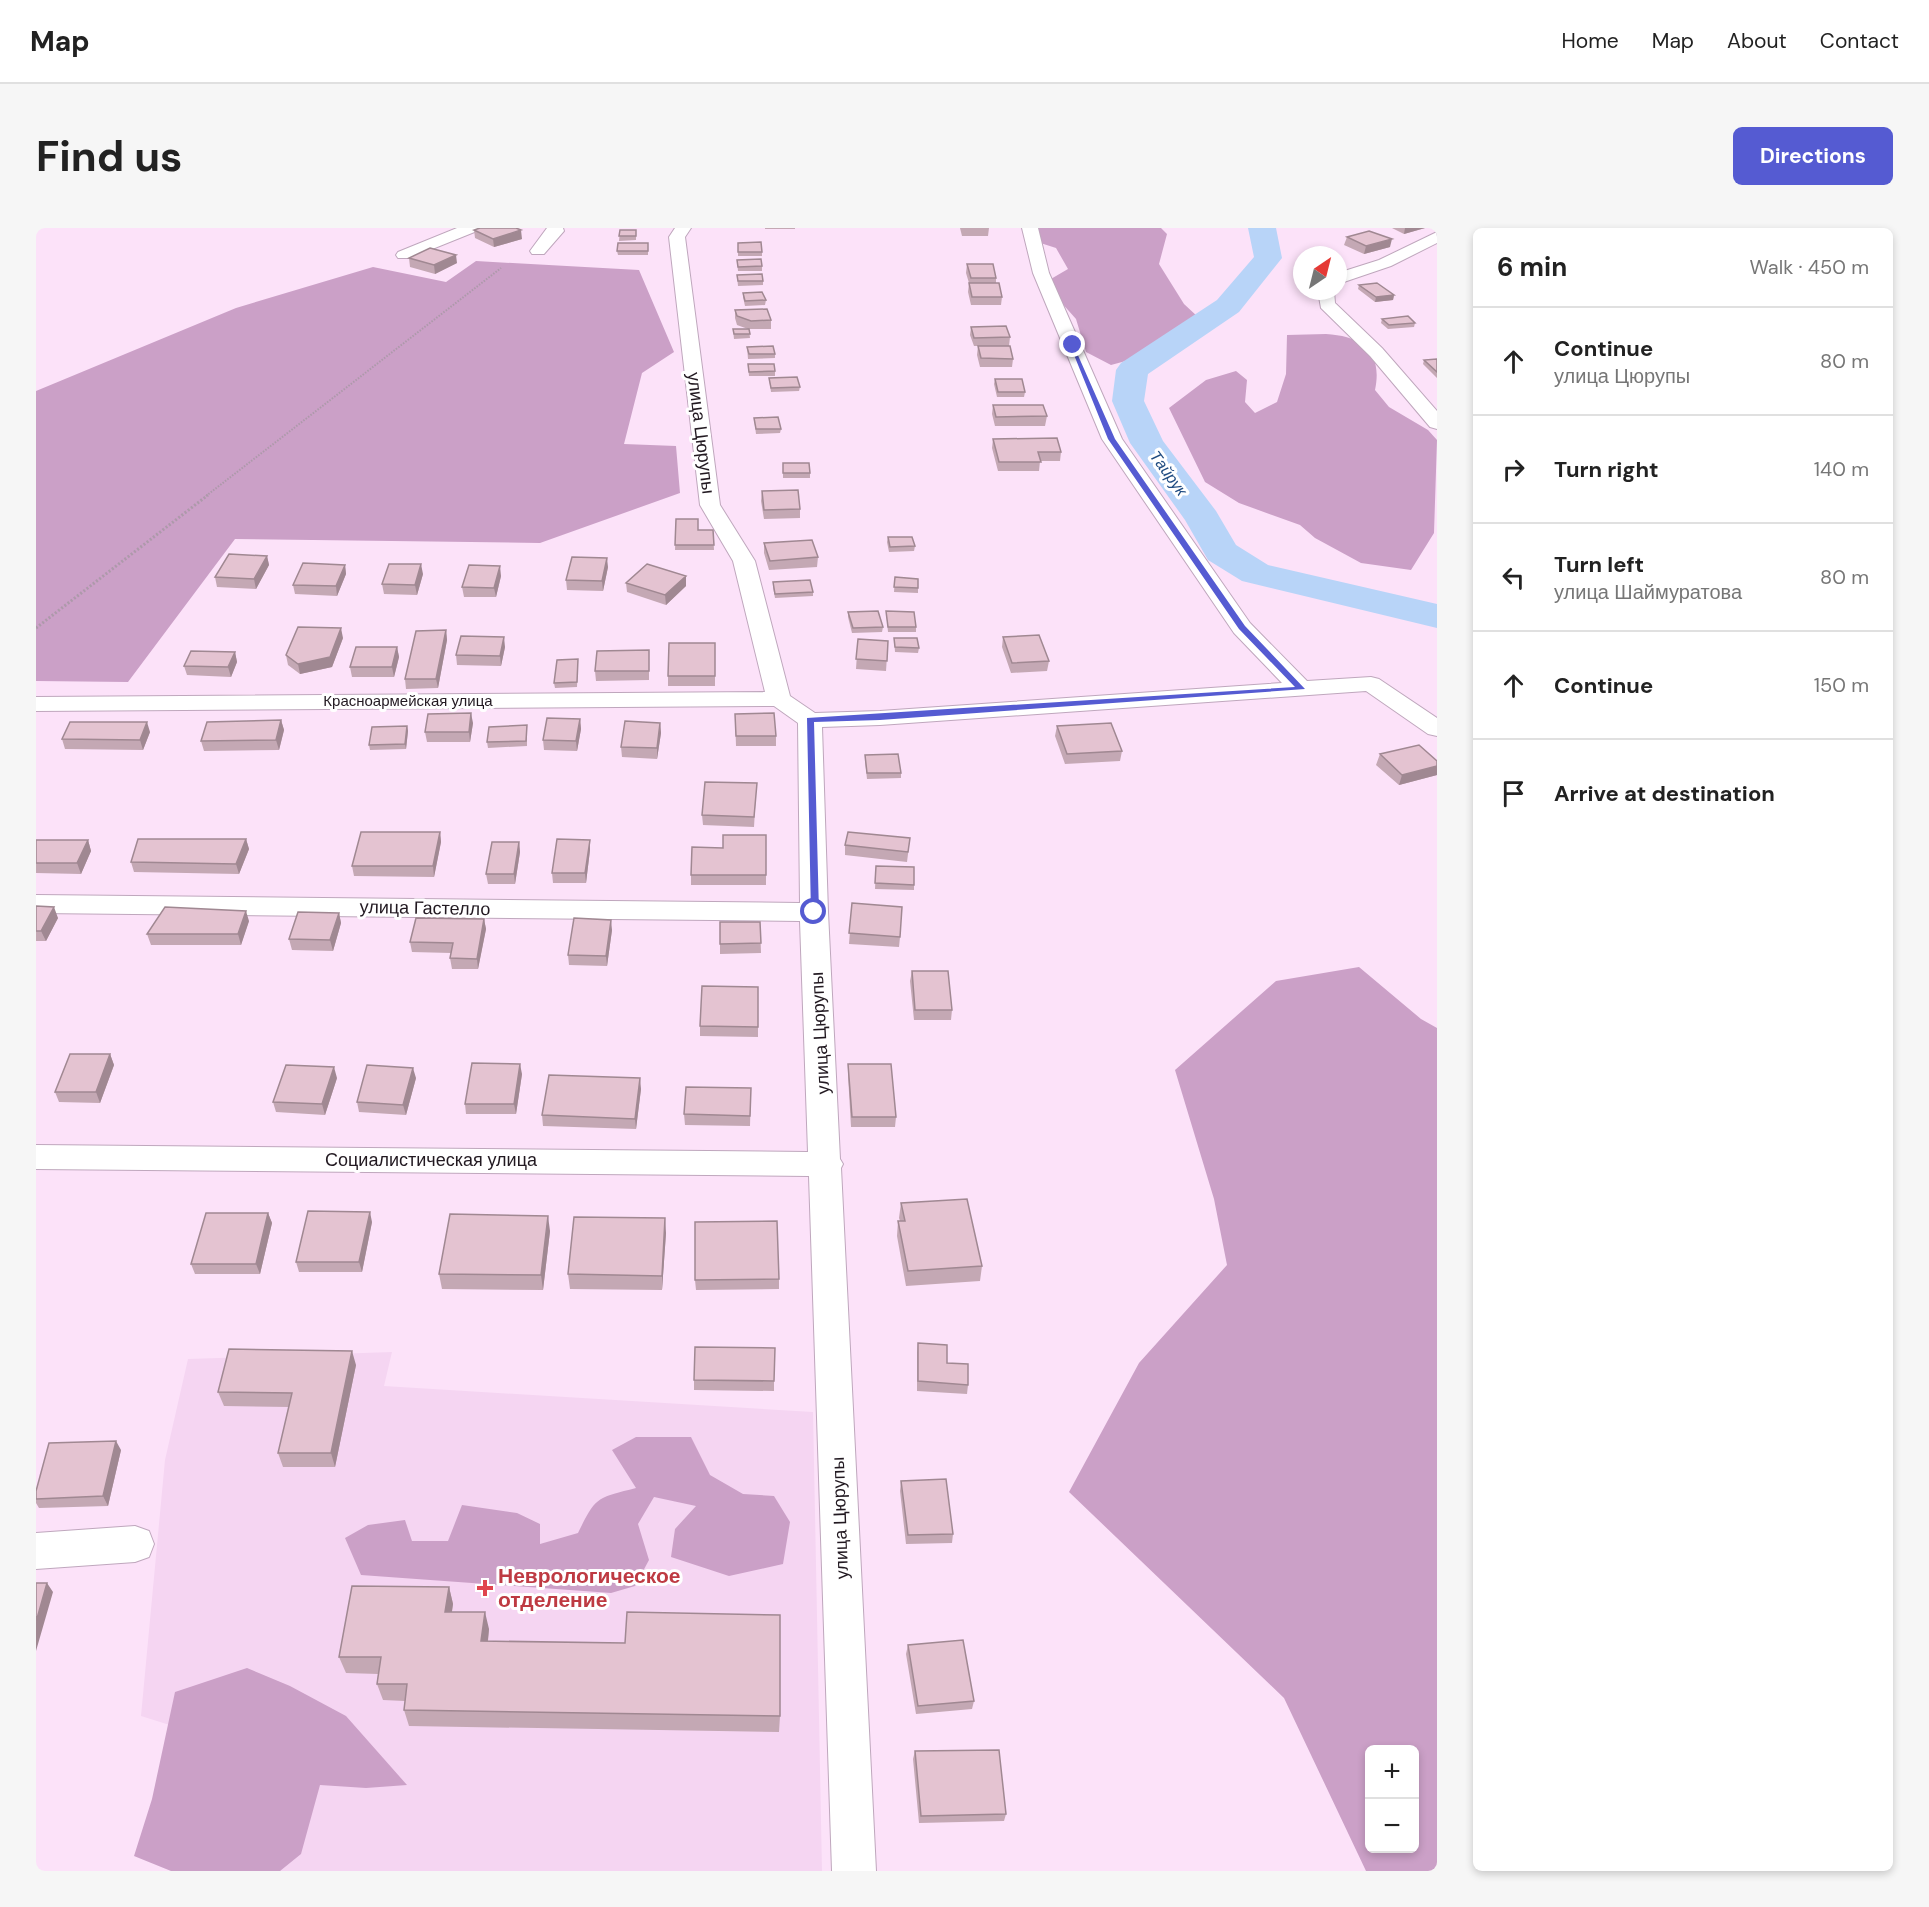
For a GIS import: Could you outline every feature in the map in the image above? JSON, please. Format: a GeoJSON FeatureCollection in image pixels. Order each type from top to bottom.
{"type":"FeatureCollection","features":[{"type":"Feature","properties":{"kind":"street"},"geometry":{"type":"LineString","coordinates":[[404,255],[471,228]]}},
{"type":"Feature","properties":{"kind":"street"},"geometry":{"type":"LineString","coordinates":[[538,251],[556,231],[555,228]]}},
{"type":"Feature","properties":{"kind":"street","name":"улица Цюрупы"},"geometry":{"type":"LineString","coordinates":[[683,228],[677,237],[710,506],[744,561],[779,699]]}},
{"type":"Feature","properties":{"kind":"street"},"geometry":{"type":"LineString","coordinates":[[1030,228],[1041,273],[1112,439],[1242,628],[1301,689]]}},
{"type":"Feature","properties":{"kind":"street"},"geometry":{"type":"LineString","coordinates":[[1347,276],[1385,263],[1437,237]]}},
{"type":"Feature","properties":{"kind":"street"},"geometry":{"type":"LineString","coordinates":[[1327,300],[1327,304],[1376,352],[1437,423]]}},
{"type":"Feature","properties":{"kind":"street"},"geometry":{"type":"LineString","coordinates":[[779,699],[810,720],[880,718],[1371,684],[1437,729]]}},
{"type":"Feature","properties":{"kind":"street","name":"Красноармейская улица"},"geometry":{"type":"LineString","coordinates":[[36,704],[779,699]]}},
{"type":"Feature","properties":{"kind":"street","name":"улица Цюрупы"},"geometry":{"type":"LineString","coordinates":[[810,720],[814,912],[827,1164],[854,1871]]}},
{"type":"Feature","properties":{"kind":"street","name":"улица Гастелло"},"geometry":{"type":"LineString","coordinates":[[36,904],[814,912]]}},
{"type":"Feature","properties":{"kind":"street","name":"Социалистическая улица"},"geometry":{"type":"LineString","coordinates":[[36,1157],[827,1164]]}},
{"type":"Feature","properties":{"kind":"street"},"geometry":{"type":"LineString","coordinates":[[36,1551],[135,1544]]}},
{"type":"Feature","properties":{"kind":"path"},"geometry":{"type":"LineString","coordinates":[[36,628],[501,268]]}},
{"type":"Feature","properties":{"kind":"shaded area"},"geometry":{"type":"Polygon","coordinates":[[[1022,228],[1161,228],[1167,234],[1159,264],[1184,304],[1198,317],[1144,356],[1111,365],[1086,352],[1076,319],[1044,283],[1068,269],[1056,248],[1028,239],[1022,228]]]}},
{"type":"Feature","properties":{"kind":"shaded area"},"geometry":{"type":"Polygon","coordinates":[[[476,261],[639,270],[674,352],[642,373],[624,444],[676,446],[680,493],[540,543],[235,539],[128,682],[36,681],[36,391],[236,308],[373,267],[446,282],[476,261]]]}},
{"type":"Feature","properties":{"kind":"shaded area"},"geometry":{"type":"Polygon","coordinates":[[[1326,334],[1350,338],[1367,349],[1373,356],[1376,366],[1375,390],[1389,407],[1428,430],[1437,440],[1434,533],[1411,570],[1361,563],[1315,538],[1300,525],[1239,503],[1205,482],[1169,408],[1206,380],[1236,371],[1247,380],[1245,402],[1255,413],[1277,402],[1286,374],[1287,335],[1326,334]]]}},
{"type":"Feature","properties":{"kind":"shaded area"},"geometry":{"type":"Polygon","coordinates":[[[1359,967],[1421,1019],[1437,1028],[1437,1871],[1366,1871],[1284,1698],[1069,1492],[1139,1363],[1227,1265],[1214,1199],[1175,1070],[1276,981],[1359,967]]]}},
{"type":"Feature","properties":{"kind":"shaded area","name":"Неврологическое отделение"},"geometry":{"type":"Polygon","coordinates":[[[392,1352],[384,1386],[813,1412],[822,1871],[187,1871],[243,1748],[141,1716],[165,1460],[188,1359],[392,1352]]]}},
{"type":"Feature","properties":{"kind":"shaded area"},"geometry":{"type":"Polygon","coordinates":[[[636,1437],[691,1437],[710,1475],[743,1494],[774,1496],[790,1522],[783,1564],[729,1576],[671,1557],[675,1529],[696,1506],[654,1497],[638,1524],[649,1560],[635,1586],[611,1593],[361,1575],[345,1538],[368,1525],[405,1520],[412,1541],[448,1541],[462,1505],[517,1513],[540,1524],[540,1544],[578,1533],[589,1512],[599,1500],[636,1488],[612,1450],[636,1437]]]}},
{"type":"Feature","properties":{"kind":"shaded area"},"geometry":{"type":"Polygon","coordinates":[[[247,1668],[290,1686],[346,1716],[407,1785],[366,1788],[320,1785],[301,1854],[280,1871],[171,1871],[134,1856],[152,1799],[175,1692],[247,1668]]]}},
{"type":"Feature","properties":{"kind":"building"},"geometry":{"type":"Polygon","coordinates":[[[480,228],[521,230],[493,239],[474,230],[480,228]]]}},
{"type":"Feature","properties":{"kind":"building"},"geometry":{"type":"Polygon","coordinates":[[[620,230],[636,230],[636,236],[619,236],[620,230]]]}},
{"type":"Feature","properties":{"kind":"building"},"geometry":{"type":"Polygon","coordinates":[[[1369,231],[1392,239],[1366,246],[1347,237],[1369,231]]]}},
{"type":"Feature","properties":{"kind":"building"},"geometry":{"type":"Polygon","coordinates":[[[761,242],[762,252],[738,252],[738,243],[761,242]]]}},
{"type":"Feature","properties":{"kind":"building"},"geometry":{"type":"Polygon","coordinates":[[[618,243],[648,243],[648,251],[617,251],[618,243]]]}},
{"type":"Feature","properties":{"kind":"building"},"geometry":{"type":"Polygon","coordinates":[[[430,248],[456,255],[434,265],[409,258],[430,248]]]}},
{"type":"Feature","properties":{"kind":"building"},"geometry":{"type":"Polygon","coordinates":[[[761,259],[762,266],[738,267],[737,260],[761,259]]]}},
{"type":"Feature","properties":{"kind":"building"},"geometry":{"type":"Polygon","coordinates":[[[967,264],[993,264],[996,278],[971,278],[967,264]]]}},
{"type":"Feature","properties":{"kind":"building"},"geometry":{"type":"Polygon","coordinates":[[[762,274],[763,281],[738,281],[737,275],[762,274]]]}},
{"type":"Feature","properties":{"kind":"building"},"geometry":{"type":"Polygon","coordinates":[[[969,283],[999,283],[1002,297],[972,297],[969,283]]]}},
{"type":"Feature","properties":{"kind":"building"},"geometry":{"type":"Polygon","coordinates":[[[1377,283],[1394,295],[1376,297],[1359,285],[1377,283]]]}},
{"type":"Feature","properties":{"kind":"building"},"geometry":{"type":"Polygon","coordinates":[[[762,292],[766,300],[745,301],[743,293],[762,292]]]}},
{"type":"Feature","properties":{"kind":"building"},"geometry":{"type":"Polygon","coordinates":[[[767,309],[771,320],[751,321],[737,316],[735,310],[767,309]]]}},
{"type":"Feature","properties":{"kind":"building"},"geometry":{"type":"Polygon","coordinates":[[[1408,316],[1415,323],[1389,325],[1382,319],[1408,316]]]}},
{"type":"Feature","properties":{"kind":"building"},"geometry":{"type":"Polygon","coordinates":[[[1006,326],[1010,337],[974,338],[971,327],[1006,326]]]}},
{"type":"Feature","properties":{"kind":"building"},"geometry":{"type":"Polygon","coordinates":[[[733,329],[749,329],[750,334],[734,334],[733,329]]]}},
{"type":"Feature","properties":{"kind":"building"},"geometry":{"type":"Polygon","coordinates":[[[773,346],[775,354],[749,354],[747,347],[773,346]]]}},
{"type":"Feature","properties":{"kind":"building"},"geometry":{"type":"Polygon","coordinates":[[[978,346],[1010,346],[1013,359],[981,358],[978,346]]]}},
{"type":"Feature","properties":{"kind":"building"},"geometry":{"type":"Polygon","coordinates":[[[1437,359],[1437,372],[1424,360],[1437,359]]]}},
{"type":"Feature","properties":{"kind":"building"},"geometry":{"type":"Polygon","coordinates":[[[748,364],[774,364],[775,371],[749,372],[748,364]]]}},
{"type":"Feature","properties":{"kind":"building"},"geometry":{"type":"Polygon","coordinates":[[[797,377],[800,387],[771,388],[769,378],[797,377]]]}},
{"type":"Feature","properties":{"kind":"building"},"geometry":{"type":"Polygon","coordinates":[[[995,379],[1022,379],[1025,392],[998,392],[995,379]]]}},
{"type":"Feature","properties":{"kind":"building"},"geometry":{"type":"Polygon","coordinates":[[[993,405],[1043,405],[1047,416],[996,417],[993,405]]]}},
{"type":"Feature","properties":{"kind":"building"},"geometry":{"type":"Polygon","coordinates":[[[778,417],[781,429],[756,429],[754,418],[778,417]]]}},
{"type":"Feature","properties":{"kind":"building"},"geometry":{"type":"Polygon","coordinates":[[[1057,438],[1061,452],[1038,452],[1041,462],[999,462],[993,439],[1057,438]]]}},
{"type":"Feature","properties":{"kind":"building"},"geometry":{"type":"Polygon","coordinates":[[[783,463],[809,463],[810,473],[783,473],[783,463]]]}},
{"type":"Feature","properties":{"kind":"building"},"geometry":{"type":"Polygon","coordinates":[[[798,490],[800,509],[764,510],[762,491],[798,490]]]}},
{"type":"Feature","properties":{"kind":"building"},"geometry":{"type":"Polygon","coordinates":[[[676,519],[698,519],[698,530],[713,530],[714,545],[675,545],[676,519]]]}},
{"type":"Feature","properties":{"kind":"building"},"geometry":{"type":"Polygon","coordinates":[[[888,537],[912,537],[915,546],[890,547],[888,537]]]}},
{"type":"Feature","properties":{"kind":"building"},"geometry":{"type":"Polygon","coordinates":[[[812,540],[818,557],[770,561],[764,543],[812,540]]]}},
{"type":"Feature","properties":{"kind":"building"},"geometry":{"type":"Polygon","coordinates":[[[229,554],[267,556],[254,579],[215,577],[229,554]]]}},
{"type":"Feature","properties":{"kind":"building"},"geometry":{"type":"Polygon","coordinates":[[[572,557],[607,558],[602,581],[566,580],[572,557]]]}},
{"type":"Feature","properties":{"kind":"building"},"geometry":{"type":"Polygon","coordinates":[[[303,563],[345,565],[336,586],[293,585],[303,563]]]}},
{"type":"Feature","properties":{"kind":"building"},"geometry":{"type":"Polygon","coordinates":[[[389,564],[421,564],[415,585],[382,584],[389,564]]]}},
{"type":"Feature","properties":{"kind":"building"},"geometry":{"type":"Polygon","coordinates":[[[647,564],[686,576],[665,595],[626,583],[647,564]]]}},
{"type":"Feature","properties":{"kind":"building"},"geometry":{"type":"Polygon","coordinates":[[[469,565],[500,566],[494,588],[462,587],[469,565]]]}},
{"type":"Feature","properties":{"kind":"building"},"geometry":{"type":"Polygon","coordinates":[[[895,577],[918,579],[918,588],[894,587],[895,577]]]}},
{"type":"Feature","properties":{"kind":"building"},"geometry":{"type":"Polygon","coordinates":[[[810,580],[813,592],[775,594],[773,582],[810,580]]]}},
{"type":"Feature","properties":{"kind":"building"},"geometry":{"type":"Polygon","coordinates":[[[878,611],[883,627],[853,628],[848,612],[878,611]]]}},
{"type":"Feature","properties":{"kind":"building"},"geometry":{"type":"Polygon","coordinates":[[[886,611],[914,612],[916,627],[888,627],[886,611]]]}},
{"type":"Feature","properties":{"kind":"building"},"geometry":{"type":"Polygon","coordinates":[[[298,627],[341,628],[330,657],[298,664],[286,655],[298,627]]]}},
{"type":"Feature","properties":{"kind":"building"},"geometry":{"type":"Polygon","coordinates":[[[446,630],[436,679],[405,679],[416,631],[446,630]]]}},
{"type":"Feature","properties":{"kind":"building"},"geometry":{"type":"Polygon","coordinates":[[[1039,635],[1049,661],[1012,663],[1003,637],[1039,635]]]}},
{"type":"Feature","properties":{"kind":"building"},"geometry":{"type":"Polygon","coordinates":[[[461,636],[504,637],[500,656],[456,655],[461,636]]]}},
{"type":"Feature","properties":{"kind":"building"},"geometry":{"type":"Polygon","coordinates":[[[894,638],[917,638],[919,648],[895,647],[894,638]]]}},
{"type":"Feature","properties":{"kind":"building"},"geometry":{"type":"Polygon","coordinates":[[[858,639],[888,641],[887,661],[856,659],[858,639]]]}},
{"type":"Feature","properties":{"kind":"building"},"geometry":{"type":"Polygon","coordinates":[[[669,643],[715,643],[715,676],[668,676],[669,643]]]}},
{"type":"Feature","properties":{"kind":"building"},"geometry":{"type":"Polygon","coordinates":[[[356,647],[397,647],[392,667],[350,667],[356,647]]]}},
{"type":"Feature","properties":{"kind":"building"},"geometry":{"type":"Polygon","coordinates":[[[649,650],[649,671],[595,671],[597,651],[649,650]]]}},
{"type":"Feature","properties":{"kind":"building"},"geometry":{"type":"Polygon","coordinates":[[[191,651],[235,652],[228,667],[184,666],[191,651]]]}},
{"type":"Feature","properties":{"kind":"building"},"geometry":{"type":"Polygon","coordinates":[[[578,659],[577,682],[554,683],[557,660],[578,659]]]}},
{"type":"Feature","properties":{"kind":"building"},"geometry":{"type":"Polygon","coordinates":[[[471,713],[469,732],[425,732],[428,714],[471,713]]]}},
{"type":"Feature","properties":{"kind":"building"},"geometry":{"type":"Polygon","coordinates":[[[774,713],[776,736],[736,736],[735,714],[774,713]]]}},
{"type":"Feature","properties":{"kind":"building"},"geometry":{"type":"Polygon","coordinates":[[[547,718],[580,719],[576,741],[543,740],[547,718]]]}},
{"type":"Feature","properties":{"kind":"building"},"geometry":{"type":"Polygon","coordinates":[[[281,720],[276,740],[201,741],[207,722],[281,720]]]}},
{"type":"Feature","properties":{"kind":"building"},"geometry":{"type":"Polygon","coordinates":[[[625,721],[660,723],[657,748],[621,747],[625,721]]]}},
{"type":"Feature","properties":{"kind":"building"},"geometry":{"type":"Polygon","coordinates":[[[70,722],[147,722],[140,740],[62,739],[70,722]]]}},
{"type":"Feature","properties":{"kind":"building"},"geometry":{"type":"Polygon","coordinates":[[[1111,723],[1122,751],[1067,754],[1057,726],[1111,723]]]}},
{"type":"Feature","properties":{"kind":"building"},"geometry":{"type":"Polygon","coordinates":[[[527,725],[526,741],[487,742],[489,727],[527,725]]]}},
{"type":"Feature","properties":{"kind":"building"},"geometry":{"type":"Polygon","coordinates":[[[407,726],[405,744],[369,745],[372,727],[407,726]]]}},
{"type":"Feature","properties":{"kind":"building"},"geometry":{"type":"Polygon","coordinates":[[[1419,745],[1437,761],[1437,766],[1402,775],[1380,754],[1419,745]]]}},
{"type":"Feature","properties":{"kind":"building"},"geometry":{"type":"Polygon","coordinates":[[[898,754],[901,773],[867,773],[865,755],[898,754]]]}},
{"type":"Feature","properties":{"kind":"building"},"geometry":{"type":"Polygon","coordinates":[[[705,782],[757,783],[754,817],[702,815],[705,782]]]}},
{"type":"Feature","properties":{"kind":"building"},"geometry":{"type":"Polygon","coordinates":[[[361,832],[440,832],[433,866],[352,866],[361,832]]]}},
{"type":"Feature","properties":{"kind":"building"},"geometry":{"type":"Polygon","coordinates":[[[848,832],[910,838],[908,852],[845,845],[848,832]]]}},
{"type":"Feature","properties":{"kind":"building"},"geometry":{"type":"Polygon","coordinates":[[[723,835],[766,835],[766,875],[691,875],[692,847],[723,848],[723,835]]]}},
{"type":"Feature","properties":{"kind":"building"},"geometry":{"type":"Polygon","coordinates":[[[138,839],[246,839],[236,864],[131,862],[138,839]]]}},
{"type":"Feature","properties":{"kind":"building"},"geometry":{"type":"Polygon","coordinates":[[[557,839],[590,840],[585,873],[552,873],[557,839]]]}},
{"type":"Feature","properties":{"kind":"building"},"geometry":{"type":"Polygon","coordinates":[[[36,840],[88,840],[77,863],[36,863],[36,840]]]}},
{"type":"Feature","properties":{"kind":"building"},"geometry":{"type":"Polygon","coordinates":[[[492,842],[519,842],[514,874],[486,874],[492,842]]]}},
{"type":"Feature","properties":{"kind":"building"},"geometry":{"type":"Polygon","coordinates":[[[876,866],[914,867],[914,885],[875,883],[876,866]]]}},
{"type":"Feature","properties":{"kind":"building"},"geometry":{"type":"Polygon","coordinates":[[[852,903],[902,907],[900,937],[849,933],[852,903]]]}},
{"type":"Feature","properties":{"kind":"building"},"geometry":{"type":"Polygon","coordinates":[[[36,906],[54,907],[41,931],[36,931],[36,906]]]}},
{"type":"Feature","properties":{"kind":"building"},"geometry":{"type":"Polygon","coordinates":[[[165,907],[246,911],[238,934],[147,934],[165,907]]]}},
{"type":"Feature","properties":{"kind":"building"},"geometry":{"type":"Polygon","coordinates":[[[298,912],[339,913],[330,940],[289,939],[298,912]]]}},
{"type":"Feature","properties":{"kind":"building"},"geometry":{"type":"Polygon","coordinates":[[[416,918],[484,919],[477,959],[450,958],[453,943],[410,942],[416,918]]]}},
{"type":"Feature","properties":{"kind":"building"},"geometry":{"type":"Polygon","coordinates":[[[574,918],[611,920],[606,956],[568,955],[574,918]]]}},
{"type":"Feature","properties":{"kind":"building"},"geometry":{"type":"Polygon","coordinates":[[[720,922],[760,922],[761,943],[720,944],[720,922]]]}},
{"type":"Feature","properties":{"kind":"building"},"geometry":{"type":"Polygon","coordinates":[[[912,971],[948,971],[952,1010],[915,1010],[912,971]]]}},
{"type":"Feature","properties":{"kind":"building"},"geometry":{"type":"Polygon","coordinates":[[[702,986],[758,987],[758,1027],[700,1026],[702,986]]]}},
{"type":"Feature","properties":{"kind":"building"},"geometry":{"type":"Polygon","coordinates":[[[70,1054],[110,1054],[96,1092],[55,1092],[70,1054]]]}},
{"type":"Feature","properties":{"kind":"building"},"geometry":{"type":"Polygon","coordinates":[[[472,1063],[520,1064],[514,1104],[465,1104],[472,1063]]]}},
{"type":"Feature","properties":{"kind":"building"},"geometry":{"type":"Polygon","coordinates":[[[848,1064],[891,1064],[896,1117],[852,1117],[848,1064]]]}},
{"type":"Feature","properties":{"kind":"building"},"geometry":{"type":"Polygon","coordinates":[[[286,1065],[334,1067],[322,1104],[273,1102],[286,1065]]]}},
{"type":"Feature","properties":{"kind":"building"},"geometry":{"type":"Polygon","coordinates":[[[367,1065],[413,1068],[403,1105],[357,1102],[367,1065]]]}},
{"type":"Feature","properties":{"kind":"building"},"geometry":{"type":"Polygon","coordinates":[[[549,1075],[640,1078],[635,1119],[542,1115],[549,1075]]]}},
{"type":"Feature","properties":{"kind":"building"},"geometry":{"type":"Polygon","coordinates":[[[686,1087],[751,1088],[750,1116],[684,1114],[686,1087]]]}},
{"type":"Feature","properties":{"kind":"building"},"geometry":{"type":"Polygon","coordinates":[[[967,1199],[982,1266],[908,1271],[898,1221],[905,1221],[901,1203],[967,1199]]]}},
{"type":"Feature","properties":{"kind":"building"},"geometry":{"type":"Polygon","coordinates":[[[308,1211],[370,1212],[359,1262],[296,1262],[308,1211]]]}},
{"type":"Feature","properties":{"kind":"building"},"geometry":{"type":"Polygon","coordinates":[[[206,1213],[268,1213],[256,1264],[191,1264],[206,1213]]]}},
{"type":"Feature","properties":{"kind":"building"},"geometry":{"type":"Polygon","coordinates":[[[450,1214],[548,1216],[541,1275],[439,1274],[450,1214]]]}},
{"type":"Feature","properties":{"kind":"building"},"geometry":{"type":"Polygon","coordinates":[[[574,1217],[665,1218],[662,1276],[568,1274],[574,1217]]]}},
{"type":"Feature","properties":{"kind":"building"},"geometry":{"type":"Polygon","coordinates":[[[777,1221],[779,1279],[695,1280],[695,1222],[777,1221]]]}},
{"type":"Feature","properties":{"kind":"building"},"geometry":{"type":"Polygon","coordinates":[[[918,1343],[947,1345],[947,1363],[968,1364],[968,1385],[918,1381],[918,1343]]]}},
{"type":"Feature","properties":{"kind":"building"},"geometry":{"type":"Polygon","coordinates":[[[695,1347],[775,1348],[774,1381],[694,1380],[695,1347]]]}},
{"type":"Feature","properties":{"kind":"building"},"geometry":{"type":"Polygon","coordinates":[[[229,1349],[352,1351],[331,1453],[278,1453],[292,1393],[218,1392],[229,1349]]]}},
{"type":"Feature","properties":{"kind":"building"},"geometry":{"type":"Polygon","coordinates":[[[116,1441],[103,1496],[36,1499],[36,1491],[49,1443],[116,1441]]]}},
{"type":"Feature","properties":{"kind":"building"},"geometry":{"type":"Polygon","coordinates":[[[946,1479],[953,1534],[908,1535],[901,1481],[946,1479]]]}},
{"type":"Feature","properties":{"kind":"building"},"geometry":{"type":"Polygon","coordinates":[[[36,1583],[47,1583],[36,1622],[36,1583]]]}},
{"type":"Feature","properties":{"kind":"building"},"geometry":{"type":"Polygon","coordinates":[[[352,1586],[449,1587],[445,1612],[485,1612],[481,1641],[625,1643],[627,1612],[780,1615],[780,1716],[404,1710],[407,1684],[377,1684],[381,1657],[339,1657],[352,1586]]]}},
{"type":"Feature","properties":{"kind":"building"},"geometry":{"type":"Polygon","coordinates":[[[963,1640],[974,1701],[918,1706],[908,1645],[963,1640]]]}},
{"type":"Feature","properties":{"kind":"building"},"geometry":{"type":"Polygon","coordinates":[[[999,1750],[1006,1814],[921,1816],[915,1751],[999,1750]]]}},
{"type":"Feature","properties":{"kind":"waterway","name":"Тайрук"},"geometry":{"type":"LineString","coordinates":[[1262,228],[1268,258],[1228,306],[1132,370],[1128,401],[1147,443],[1203,519],[1221,552],[1255,573],[1437,616]]}},
{"type":"Feature","properties":{"kind":"place","name":"Неврологическое отделение"},"geometry":{"type":"Point","coordinates":[485,1588]}},
{"type":"Feature","properties":{"kind":"route"},"geometry":{"type":"LineString","coordinates":[[814,912],[810,720],[880,718],[1301,689],[1242,628],[1112,439],[1073,345]]}}]}
